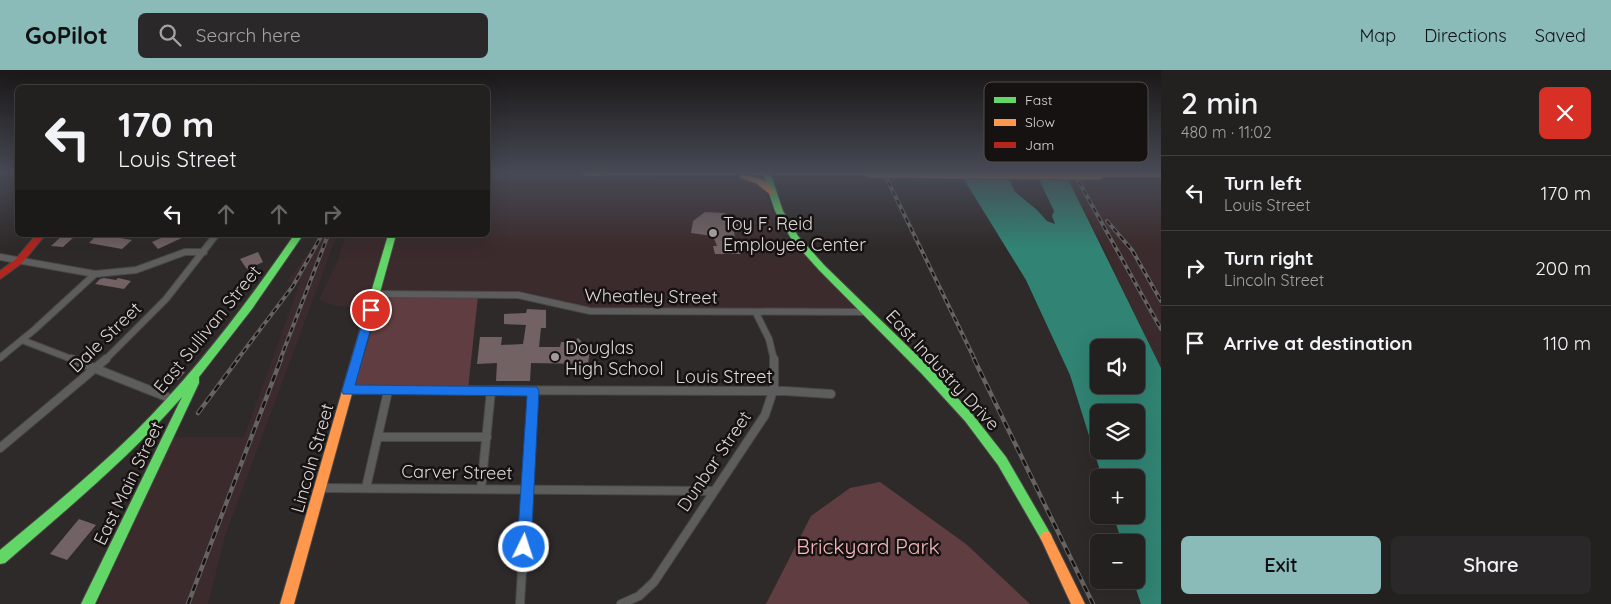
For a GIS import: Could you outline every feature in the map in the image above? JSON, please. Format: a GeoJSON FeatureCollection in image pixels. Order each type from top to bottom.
{"type":"FeatureCollection","features":[{"type":"Feature","properties":{"kind":"main road","name":"East Industry Drive"},"geometry":{"type":"LineString","coordinates":[[774,198],[782,217],[796,238],[946,392],[1001,459],[1031,508],[1078,604]]}},
{"type":"Feature","properties":{"kind":"main road"},"geometry":{"type":"LineString","coordinates":[[0,276],[39,237]]}},
{"type":"Feature","properties":{"kind":"main road","name":"East Sullivan Street"},"geometry":{"type":"LineString","coordinates":[[0,558],[107,465],[156,418],[248,310],[298,237]]}},
{"type":"Feature","properties":{"kind":"main road","name":"Lincoln Street"},"geometry":{"type":"LineString","coordinates":[[287,604],[391,237]]}},
{"type":"Feature","properties":{"kind":"main road","name":"East Main Street"},"geometry":{"type":"LineString","coordinates":[[88,604],[194,383],[194,375]]}},
{"type":"Feature","properties":{"kind":"street","name":"Dale Street"},"geometry":{"type":"LineString","coordinates":[[0,448],[97,368],[166,299],[215,237]]}},
{"type":"Feature","properties":{"kind":"street"},"geometry":{"type":"LineString","coordinates":[[0,257],[95,274],[136,270],[185,252],[204,252]]}},
{"type":"Feature","properties":{"kind":"street"},"geometry":{"type":"LineString","coordinates":[[0,358],[95,274]]}},
{"type":"Feature","properties":{"kind":"street","name":"Wheatley Street"},"geometry":{"type":"LineString","coordinates":[[376,294],[518,295],[590,311],[867,312]]}},
{"type":"Feature","properties":{"kind":"street","name":"Dunbar Street"},"geometry":{"type":"LineString","coordinates":[[622,604],[639,596],[654,582],[764,415],[774,392],[776,373],[773,351],[766,330],[756,313]]}},
{"type":"Feature","properties":{"kind":"street"},"geometry":{"type":"LineString","coordinates":[[22,340],[172,399]]}},
{"type":"Feature","properties":{"kind":"street","name":"Louis Street"},"geometry":{"type":"LineString","coordinates":[[348,390],[785,391],[831,394]]}},
{"type":"Feature","properties":{"kind":"street"},"geometry":{"type":"LineString","coordinates":[[366,488],[388,391]]}},
{"type":"Feature","properties":{"kind":"street"},"geometry":{"type":"LineString","coordinates":[[481,489],[492,391]]}},
{"type":"Feature","properties":{"kind":"street"},"geometry":{"type":"LineString","coordinates":[[520,604],[533,391]]}},
{"type":"Feature","properties":{"kind":"street"},"geometry":{"type":"LineString","coordinates":[[378,437],[487,437]]}},
{"type":"Feature","properties":{"kind":"street","name":"Carver Street"},"geometry":{"type":"LineString","coordinates":[[321,488],[714,491]]}},
{"type":"Feature","properties":{"kind":"shaded area"},"geometry":{"type":"Polygon","coordinates":[[[490,198],[768,198],[781,225],[777,232],[779,235],[792,240],[855,309],[593,308],[526,292],[506,291],[369,291],[366,307],[334,306],[319,300],[337,262],[345,237],[490,237],[490,198]]]}},
{"type":"Feature","properties":{"kind":"shaded area"},"geometry":{"type":"Polygon","coordinates":[[[975,198],[1022,198],[1047,221],[1055,224],[1052,216],[1054,211],[1048,198],[1077,198],[1161,368],[1161,604],[1141,604],[1136,589],[1145,589],[1145,534],[1119,534],[1116,524],[1145,524],[1145,469],[1099,469],[1096,459],[1145,459],[1145,404],[1090,404],[1090,439],[1070,375],[1026,280],[975,198]]]}},
{"type":"Feature","properties":{"kind":"shaded area"},"geometry":{"type":"Polygon","coordinates":[[[1078,198],[1161,198],[1161,368],[1078,198]]]}},
{"type":"Feature","properties":{"kind":"shaded area"},"geometry":{"type":"Polygon","coordinates":[[[318,237],[336,237],[225,536],[208,604],[97,604],[174,437],[244,437],[300,283],[287,282],[318,237]]]}},
{"type":"Feature","properties":{"kind":"green space"},"geometry":{"type":"Polygon","coordinates":[[[382,296],[478,296],[468,389],[354,387],[382,296]]]}},
{"type":"Feature","properties":{"kind":"green space","name":"Brickyard Park"},"geometry":{"type":"Polygon","coordinates":[[[880,482],[966,544],[1030,604],[766,604],[811,516],[850,488],[880,482]]]}},
{"type":"Feature","properties":{"kind":"building","name":"Toy F. Reid Employee Center"},"geometry":{"type":"Polygon","coordinates":[[[705,212],[724,213],[741,220],[738,233],[734,232],[736,246],[741,246],[741,254],[715,254],[713,246],[717,246],[713,236],[691,233],[693,221],[705,212]]]}},
{"type":"Feature","properties":{"kind":"building"},"geometry":{"type":"Polygon","coordinates":[[[61,237],[74,237],[63,247],[51,246],[61,237]]]}},
{"type":"Feature","properties":{"kind":"building"},"geometry":{"type":"Polygon","coordinates":[[[95,237],[114,237],[132,240],[122,249],[89,243],[95,237]]]}},
{"type":"Feature","properties":{"kind":"building"},"geometry":{"type":"Polygon","coordinates":[[[163,237],[184,237],[158,249],[152,242],[163,237]]]}},
{"type":"Feature","properties":{"kind":"building"},"geometry":{"type":"Polygon","coordinates":[[[258,252],[263,262],[248,269],[246,268],[240,259],[258,252]]]}},
{"type":"Feature","properties":{"kind":"building"},"geometry":{"type":"Polygon","coordinates":[[[104,278],[116,280],[118,278],[131,281],[124,289],[95,284],[104,278]]]}},
{"type":"Feature","properties":{"kind":"building"},"geometry":{"type":"Polygon","coordinates":[[[527,309],[546,310],[546,328],[541,328],[539,347],[560,347],[561,342],[574,342],[578,338],[590,350],[588,364],[531,363],[530,381],[496,381],[497,363],[477,364],[480,337],[502,337],[501,345],[523,344],[526,325],[504,324],[504,314],[526,313],[527,309]]]}},
{"type":"Feature","properties":{"kind":"building"},"geometry":{"type":"Polygon","coordinates":[[[172,368],[185,372],[178,380],[171,377],[162,387],[156,385],[172,368]]]}},
{"type":"Feature","properties":{"kind":"building"},"geometry":{"type":"Polygon","coordinates":[[[79,519],[96,525],[67,560],[50,554],[79,519]]]}},
{"type":"Feature","properties":{"kind":"railway"},"geometry":{"type":"LineString","coordinates":[[896,198],[975,360]]}},
{"type":"Feature","properties":{"kind":"railway"},"geometry":{"type":"LineString","coordinates":[[1088,198],[1161,329]]}},
{"type":"Feature","properties":{"kind":"railway"},"geometry":{"type":"LineString","coordinates":[[1107,221],[1132,250],[1161,301]]}},
{"type":"Feature","properties":{"kind":"railway"},"geometry":{"type":"LineString","coordinates":[[237,360],[293,286],[321,237]]}},
{"type":"Feature","properties":{"kind":"railway"},"geometry":{"type":"LineString","coordinates":[[280,360],[327,237]]}},
{"type":"Feature","properties":{"kind":"railway"},"geometry":{"type":"LineString","coordinates":[[198,413],[238,359]]}},
{"type":"Feature","properties":{"kind":"railway"},"geometry":{"type":"LineString","coordinates":[[188,604],[281,359]]}},
{"type":"Feature","properties":{"kind":"railway"},"geometry":{"type":"LineString","coordinates":[[974,359],[1093,604]]}},
{"type":"Feature","properties":{"kind":"traffic: fast"},"geometry":{"type":"LineString","coordinates":[[775,198],[779,211],[795,238],[822,268],[926,371],[969,418],[1002,461],[1046,537]]}},
{"type":"Feature","properties":{"kind":"traffic: fast"},"geometry":{"type":"LineString","coordinates":[[0,558],[100,473],[176,397],[266,283],[298,237]]}},
{"type":"Feature","properties":{"kind":"traffic: fast"},"geometry":{"type":"LineString","coordinates":[[359,350],[391,237]]}},
{"type":"Feature","properties":{"kind":"traffic: fast"},"geometry":{"type":"LineString","coordinates":[[88,604],[194,383],[194,377]]}},
{"type":"Feature","properties":{"kind":"traffic: slow"},"geometry":{"type":"LineString","coordinates":[[287,604],[359,350]]}},
{"type":"Feature","properties":{"kind":"traffic: slow"},"geometry":{"type":"LineString","coordinates":[[1046,537],[1078,604]]}},
{"type":"Feature","properties":{"kind":"traffic: jam"},"geometry":{"type":"LineString","coordinates":[[0,276],[19,261],[39,237]]}},
{"type":"Feature","properties":{"kind":"place","name":"Toy F. Reid Employee Center"},"geometry":{"type":"Point","coordinates":[713,233]}},
{"type":"Feature","properties":{"kind":"place","name":"Douglas High School"},"geometry":{"type":"Point","coordinates":[555,357]}},
{"type":"Feature","properties":{"kind":"route"},"geometry":{"type":"LineString","coordinates":[[371,310],[348,390],[533,391],[524,547]]}}]}
